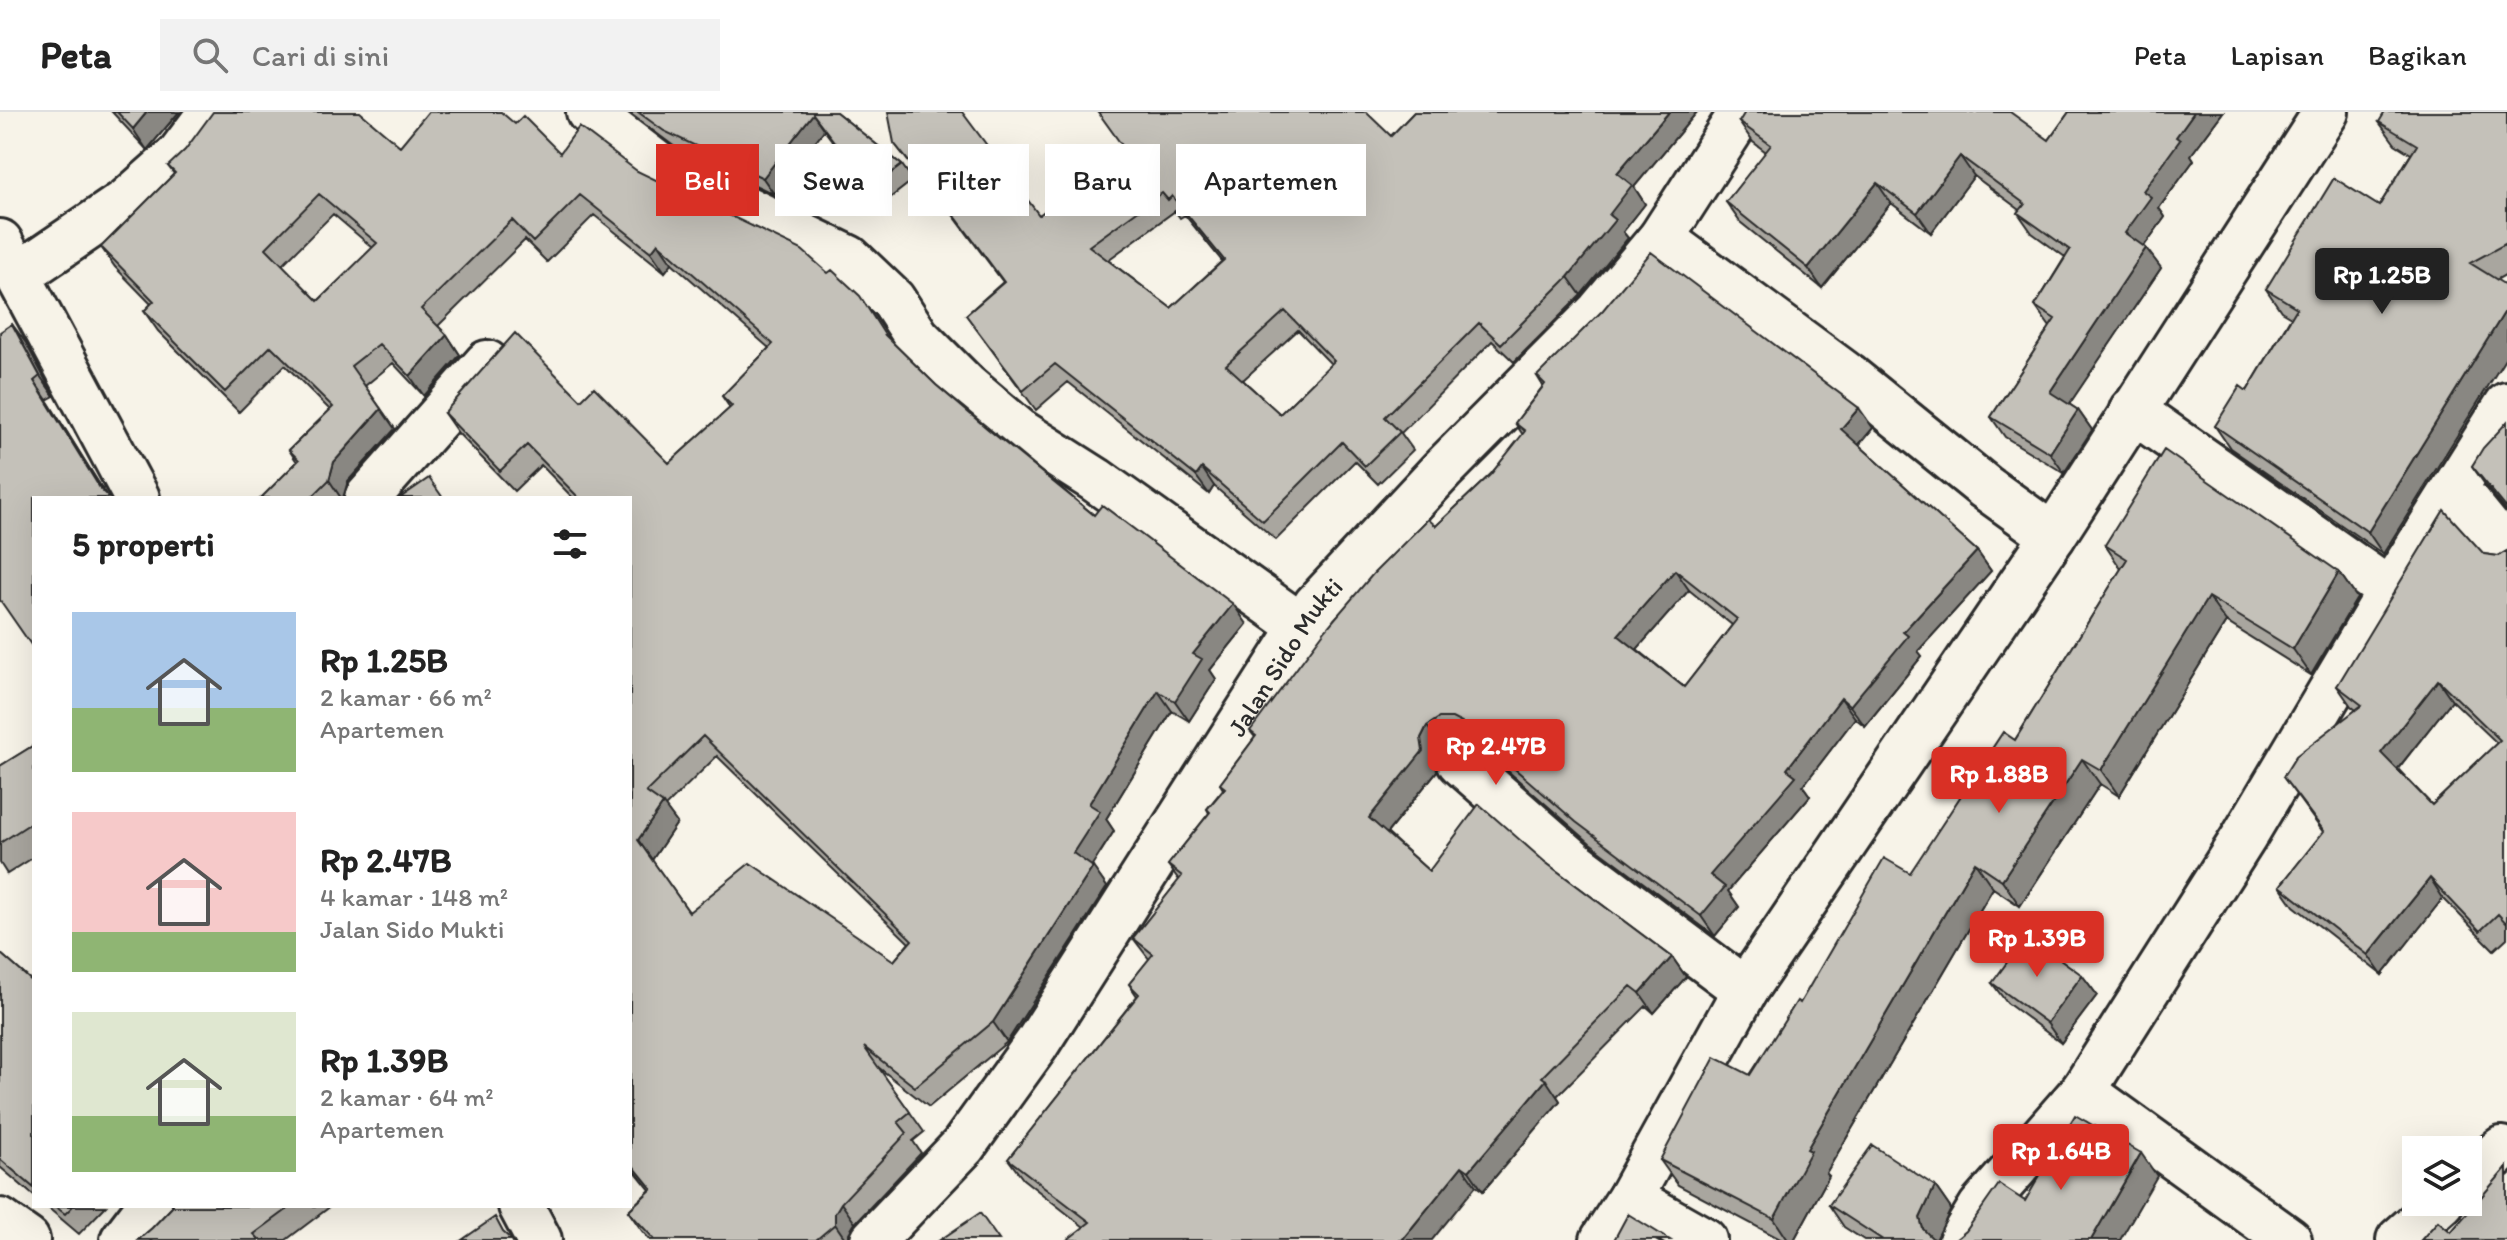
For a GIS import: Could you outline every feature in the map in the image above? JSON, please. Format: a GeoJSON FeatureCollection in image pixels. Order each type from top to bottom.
{"type":"FeatureCollection","features":[{"type":"Feature","properties":{"kind":"street"},"geometry":{"type":"LineString","coordinates":[[136,496],[9,259],[127,201],[179,155],[211,112]]}},
{"type":"Feature","properties":{"kind":"street"},"geometry":{"type":"LineString","coordinates":[[589,112],[662,168],[849,258],[893,300],[917,337],[1019,431],[1096,480],[1301,626]]}},
{"type":"Feature","properties":{"kind":"street","name":"Jalan Sido Mukti"},"geometry":{"type":"LineString","coordinates":[[873,1240],[963,1146],[1036,1045],[1316,605],[1442,470],[1599,312],[1661,238],[1742,112]]}},
{"type":"Feature","properties":{"kind":"street"},"geometry":{"type":"LineString","coordinates":[[1603,1240],[1630,1198],[1745,990],[2053,536],[2326,112]]}},
{"type":"Feature","properties":{"kind":"street"},"geometry":{"type":"LineString","coordinates":[[1661,238],[1848,376],[1985,487],[2053,536]]}},
{"type":"Feature","properties":{"kind":"street"},"geometry":{"type":"LineString","coordinates":[[369,496],[487,363]]}},
{"type":"Feature","properties":{"kind":"street"},"geometry":{"type":"LineString","coordinates":[[1961,1240],[1981,1207],[2083,1091],[2244,837],[2390,591],[2457,490],[2507,405]]}},
{"type":"Feature","properties":{"kind":"street"},"geometry":{"type":"LineString","coordinates":[[2132,410],[2390,591]]}},
{"type":"Feature","properties":{"kind":"street"},"geometry":{"type":"LineString","coordinates":[[2457,490],[2507,551]]}},
{"type":"Feature","properties":{"kind":"street"},"geometry":{"type":"LineString","coordinates":[[1460,762],[1574,862],[1745,990]]}},
{"type":"Feature","properties":{"kind":"street"},"geometry":{"type":"LineString","coordinates":[[2083,1091],[2289,1240]]}},
{"type":"Feature","properties":{"kind":"street"},"geometry":{"type":"LineString","coordinates":[[2482,1167],[2502,1149]]}},
{"type":"Feature","properties":{"kind":"street"},"geometry":{"type":"LineString","coordinates":[[1630,1198],[1704,1240]]}},
{"type":"Feature","properties":{"kind":"street"},"geometry":{"type":"LineString","coordinates":[[123,1240],[147,1208]]}},
{"type":"Feature","properties":{"kind":"street"},"geometry":{"type":"LineString","coordinates":[[522,1208],[539,1240]]}},
{"type":"Feature","properties":{"kind":"street"},"geometry":{"type":"LineString","coordinates":[[2399,1240],[2426,1216]]}},
{"type":"Feature","properties":{"kind":"street"},"geometry":{"type":"LineString","coordinates":[[0,1221],[27,1240]]}},
{"type":"Feature","properties":{"kind":"building"},"geometry":{"type":"Polygon","coordinates":[[[117,112],[147,112],[133,129],[117,112]]]}},
{"type":"Feature","properties":{"kind":"building"},"geometry":{"type":"Polygon","coordinates":[[[213,112],[360,112],[400,146],[428,112],[501,112],[515,124],[523,116],[560,153],[579,127],[637,171],[656,180],[656,216],[731,216],[802,250],[828,273],[832,270],[860,296],[885,335],[936,385],[989,430],[1094,515],[1102,505],[1233,604],[1193,654],[1202,659],[1175,701],[1158,691],[1089,804],[1100,811],[1073,853],[1093,867],[993,1022],[915,1087],[864,1047],[910,1112],[898,1122],[907,1133],[841,1203],[835,1213],[835,1224],[816,1240],[655,1240],[628,1211],[652,1189],[632,1164],[632,496],[577,496],[527,445],[500,471],[444,413],[515,333],[581,400],[594,387],[669,463],[732,406],[722,396],[773,344],[658,243],[651,252],[580,195],[533,242],[512,220],[421,309],[447,335],[410,376],[379,344],[351,366],[381,409],[334,462],[329,480],[313,496],[263,496],[299,460],[289,450],[333,407],[271,346],[225,392],[144,311],[154,301],[101,247],[175,173],[168,166],[185,150],[213,112]],[[319,194],[266,248],[318,301],[377,243],[319,194]],[[703,736],[646,792],[663,804],[638,840],[689,912],[750,863],[894,961],[912,940],[703,736]]]}},
{"type":"Feature","properties":{"kind":"building"},"geometry":{"type":"Polygon","coordinates":[[[638,112],[836,112],[876,144],[836,144],[813,114],[790,144],[775,144],[775,163],[763,178],[759,176],[759,144],[691,144],[664,131],[638,112]]]}},
{"type":"Feature","properties":{"kind":"building"},"geometry":{"type":"Polygon","coordinates":[[[888,112],[962,112],[986,144],[908,144],[908,160],[894,143],[888,112]]]}},
{"type":"Feature","properties":{"kind":"building"},"geometry":{"type":"Polygon","coordinates":[[[1098,112],[1366,112],[1391,136],[1414,112],[1669,112],[1617,173],[1632,185],[1609,215],[1615,220],[1568,277],[1501,344],[1479,323],[1385,417],[1400,432],[1365,466],[1342,442],[1263,521],[1202,468],[1196,476],[1055,364],[1023,391],[966,315],[1004,282],[955,216],[1029,216],[1029,202],[1039,215],[1045,211],[1045,216],[1130,216],[1089,246],[1171,308],[1224,260],[1188,216],[1366,216],[1366,144],[1176,144],[1176,201],[1172,196],[1168,200],[1160,194],[1160,144],[1121,144],[1098,112]],[[1285,311],[1226,365],[1280,414],[1334,361],[1285,311]]]}},
{"type":"Feature","properties":{"kind":"building"},"geometry":{"type":"Polygon","coordinates":[[[1745,112],[2010,112],[2049,140],[2069,112],[2194,112],[2176,137],[2180,140],[2143,191],[2151,197],[2125,233],[2146,248],[2050,392],[2078,410],[2050,453],[1991,417],[2055,319],[2035,306],[2070,250],[2018,213],[2025,204],[1960,156],[1917,213],[1877,183],[1808,268],[1726,202],[1771,145],[1739,122],[1745,112]]]}},
{"type":"Feature","properties":{"kind":"building"},"geometry":{"type":"Polygon","coordinates":[[[2385,112],[2507,112],[2507,243],[2470,263],[2507,286],[2507,308],[2368,532],[2215,426],[2240,386],[2247,391],[2297,308],[2266,289],[2334,178],[2379,206],[2417,145],[2379,122],[2385,112]]]}},
{"type":"Feature","properties":{"kind":"building"},"geometry":{"type":"Polygon","coordinates":[[[892,157],[902,165],[892,172],[892,157]]]}},
{"type":"Feature","properties":{"kind":"building"},"geometry":{"type":"Polygon","coordinates":[[[1651,252],[1859,408],[1841,429],[1977,551],[1903,632],[1908,636],[1850,706],[1841,698],[1787,769],[1796,776],[1710,875],[1725,887],[1701,916],[1576,822],[1462,723],[1452,718],[1439,718],[1427,726],[1421,738],[1423,751],[1369,818],[1429,871],[1479,804],[1545,862],[1672,957],[1640,993],[1631,986],[1542,1077],[1546,1080],[1469,1171],[1462,1166],[1402,1240],[1067,1240],[1090,1222],[1008,1159],[1139,994],[1129,984],[1153,954],[1133,938],[1182,876],[1168,865],[1225,788],[1220,784],[1256,736],[1250,731],[1326,629],[1373,574],[1428,519],[1436,526],[1491,474],[1525,431],[1515,423],[1545,384],[1537,376],[1603,310],[1651,252]],[[1675,570],[1618,635],[1684,687],[1737,619],[1675,570]]]}},
{"type":"Feature","properties":{"kind":"building"},"geometry":{"type":"Polygon","coordinates":[[[12,324],[40,376],[34,381],[107,496],[32,496],[32,646],[0,600],[0,332],[12,324]]]}},
{"type":"Feature","properties":{"kind":"building"},"geometry":{"type":"Polygon","coordinates":[[[2507,422],[2507,509],[2472,466],[2483,448],[2507,422]]]}},
{"type":"Feature","properties":{"kind":"building"},"geometry":{"type":"Polygon","coordinates":[[[2164,450],[2339,572],[2293,649],[2208,597],[2101,770],[2082,759],[2002,880],[1975,862],[1807,1149],[1811,1151],[1774,1219],[1660,1160],[1715,1057],[1750,1075],[1797,1001],[1800,1003],[1884,858],[1910,873],[2003,732],[2015,740],[2127,559],[2105,545],[2164,450]]]}},
{"type":"Feature","properties":{"kind":"building"},"geometry":{"type":"Polygon","coordinates":[[[429,478],[442,496],[403,496],[429,478]]]}},
{"type":"Feature","properties":{"kind":"building"},"geometry":{"type":"Polygon","coordinates":[[[2444,510],[2484,554],[2498,556],[2507,551],[2507,924],[2498,914],[2480,931],[2430,878],[2368,955],[2280,886],[2324,831],[2283,777],[2296,756],[2362,705],[2337,686],[2444,510]],[[2438,680],[2381,753],[2432,805],[2500,740],[2438,680]]]}},
{"type":"Feature","properties":{"kind":"building"},"geometry":{"type":"Polygon","coordinates":[[[32,746],[32,822],[0,843],[0,766],[32,746]]]}},
{"type":"Feature","properties":{"kind":"building"},"geometry":{"type":"Polygon","coordinates":[[[2027,935],[2082,975],[2047,1023],[1992,983],[2027,935]]]}},
{"type":"Feature","properties":{"kind":"building"},"geometry":{"type":"Polygon","coordinates":[[[0,953],[32,981],[32,1186],[0,1159],[0,953]]]}},
{"type":"Feature","properties":{"kind":"building"},"geometry":{"type":"Polygon","coordinates":[[[2075,1115],[2141,1153],[2091,1240],[1955,1240],[1966,1231],[1999,1184],[2025,1201],[2075,1115]]]}},
{"type":"Feature","properties":{"kind":"building"},"geometry":{"type":"Polygon","coordinates":[[[1872,1145],[1935,1186],[1920,1218],[1923,1229],[1937,1240],[1883,1240],[1829,1205],[1872,1145]]]}},
{"type":"Feature","properties":{"kind":"building"},"geometry":{"type":"Polygon","coordinates":[[[2507,1167],[2507,1240],[2421,1240],[2438,1221],[2451,1232],[2465,1216],[2482,1216],[2482,1196],[2507,1167]]]}},
{"type":"Feature","properties":{"kind":"building"},"geometry":{"type":"Polygon","coordinates":[[[58,1208],[71,1208],[65,1214],[58,1208]]]}},
{"type":"Feature","properties":{"kind":"building"},"geometry":{"type":"Polygon","coordinates":[[[171,1208],[289,1208],[254,1234],[260,1240],[138,1240],[171,1208]]]}},
{"type":"Feature","properties":{"kind":"building"},"geometry":{"type":"Polygon","coordinates":[[[980,1213],[999,1240],[940,1240],[980,1213]]]}},
{"type":"Feature","properties":{"kind":"building"},"geometry":{"type":"Polygon","coordinates":[[[1628,1214],[1670,1240],[1614,1240],[1628,1214]]]}},
{"type":"Feature","properties":{"kind":"building"},"geometry":{"type":"Polygon","coordinates":[[[495,1217],[503,1232],[512,1240],[462,1240],[495,1217]]]}}]}
